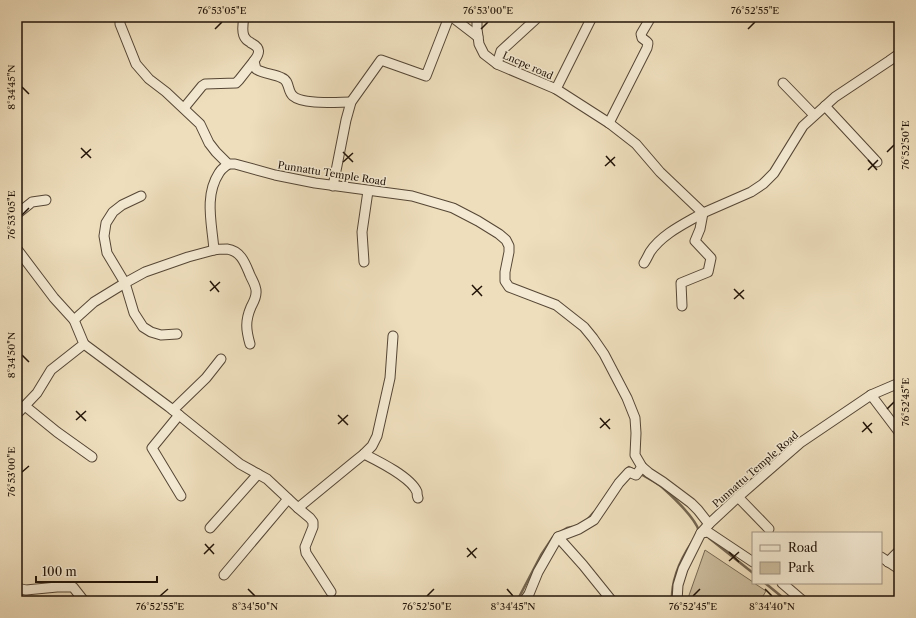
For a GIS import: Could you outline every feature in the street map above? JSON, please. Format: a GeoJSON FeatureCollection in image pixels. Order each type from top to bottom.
{"type":"FeatureCollection","features":[{"type":"Feature","properties":{"kind":"street"},"geometry":{"type":"LineString","coordinates":[[120,17],[120,24],[136,64],[150,79],[200,124],[209,143],[228,164],[219,172],[212,185],[210,197],[214,250]]}},
{"type":"Feature","properties":{"kind":"street"},"geometry":{"type":"LineString","coordinates":[[184,108],[202,86],[205,84],[236,83],[254,61],[259,52],[255,45],[245,39],[243,34],[244,17]]}},
{"type":"Feature","properties":{"kind":"street"},"geometry":{"type":"LineString","coordinates":[[333,186],[351,102],[381,60],[426,76],[449,17]]}},
{"type":"Feature","properties":{"kind":"street"},"geometry":{"type":"LineString","coordinates":[[452,17],[478,37]]}},
{"type":"Feature","properties":{"kind":"street","name":"Lncpe road"},"geometry":{"type":"LineString","coordinates":[[477,17],[479,44],[484,54],[497,64],[556,89],[609,123],[636,144],[660,172],[703,213]]}},
{"type":"Feature","properties":{"kind":"street"},"geometry":{"type":"LineString","coordinates":[[556,89],[592,17]]}},
{"type":"Feature","properties":{"kind":"street"},"geometry":{"type":"LineString","coordinates":[[609,123],[647,48],[648,43],[642,38],[641,34],[648,18]]}},
{"type":"Feature","properties":{"kind":"street"},"geometry":{"type":"LineString","coordinates":[[497,64],[501,51],[536,19]]}},
{"type":"Feature","properties":{"kind":"street"},"geometry":{"type":"LineString","coordinates":[[644,263],[650,252],[676,228],[703,213],[751,192],[763,184],[774,173],[803,126],[814,115],[835,97],[899,54]]}},
{"type":"Feature","properties":{"kind":"street"},"geometry":{"type":"LineString","coordinates":[[254,61],[256,69],[261,72],[284,78],[287,81],[289,93],[295,98],[305,101],[351,102]]}},
{"type":"Feature","properties":{"kind":"street"},"geometry":{"type":"LineString","coordinates":[[783,83],[814,115]]}},
{"type":"Feature","properties":{"kind":"street"},"geometry":{"type":"LineString","coordinates":[[825,106],[877,162]]}},
{"type":"Feature","properties":{"kind":"street","name":"Punnattu Temple Road"},"geometry":{"type":"LineString","coordinates":[[228,164],[235,164],[275,175],[315,183],[412,196],[453,208],[499,234],[506,240],[509,246],[505,272],[505,281],[509,287],[556,305],[584,327],[604,354],[627,398],[635,418],[635,456],[640,470],[649,473],[692,503],[709,524]]}},
{"type":"Feature","properties":{"kind":"street"},"geometry":{"type":"LineString","coordinates":[[364,262],[362,232],[368,190]]}},
{"type":"Feature","properties":{"kind":"street"},"geometry":{"type":"LineString","coordinates":[[141,196],[122,205],[113,212],[106,222],[104,236],[107,253],[125,283],[134,313],[143,327],[151,332],[161,335],[176,334]]}},
{"type":"Feature","properties":{"kind":"street"},"geometry":{"type":"LineString","coordinates":[[17,214],[32,202],[46,200]]}},
{"type":"Feature","properties":{"kind":"street"},"geometry":{"type":"LineString","coordinates":[[682,306],[681,283],[708,272],[711,258],[695,241],[700,229],[703,213]]}},
{"type":"Feature","properties":{"kind":"street"},"geometry":{"type":"LineString","coordinates":[[17,249],[50,293],[74,320],[84,344],[176,413],[240,464],[267,480],[310,518],[313,522],[313,527],[305,547],[306,552],[331,592]]}},
{"type":"Feature","properties":{"kind":"street"},"geometry":{"type":"LineString","coordinates":[[74,320],[94,302],[145,272],[188,257],[214,250],[230,250],[237,252],[244,260],[257,292],[246,323],[250,344]]}},
{"type":"Feature","properties":{"kind":"street"},"geometry":{"type":"LineString","coordinates":[[298,508],[372,446],[377,436],[390,378],[393,336]]}},
{"type":"Feature","properties":{"kind":"street"},"geometry":{"type":"LineString","coordinates":[[17,414],[37,393],[51,370],[84,344]]}},
{"type":"Feature","properties":{"kind":"street"},"geometry":{"type":"LineString","coordinates":[[181,496],[152,448],[176,413],[221,360]]}},
{"type":"Feature","properties":{"kind":"street","name":"Punnattu Temple Road"},"geometry":{"type":"LineString","coordinates":[[677,601],[678,585],[683,569],[701,533],[709,524],[800,443],[871,395],[899,383]]}},
{"type":"Feature","properties":{"kind":"street"},"geometry":{"type":"LineString","coordinates":[[871,395],[899,432]]}},
{"type":"Feature","properties":{"kind":"street"},"geometry":{"type":"LineString","coordinates":[[25,406],[57,432],[92,457]]}},
{"type":"Feature","properties":{"kind":"street"},"geometry":{"type":"LineString","coordinates":[[364,454],[389,467],[405,478],[417,491],[418,498]]}},
{"type":"Feature","properties":{"kind":"street"},"geometry":{"type":"LineString","coordinates":[[524,601],[529,594],[538,572],[558,537],[579,529],[594,520],[619,483],[629,472],[640,470]]}},
{"type":"Feature","properties":{"kind":"street"},"geometry":{"type":"LineString","coordinates":[[210,528],[258,474]]}},
{"type":"Feature","properties":{"kind":"street"},"geometry":{"type":"LineString","coordinates":[[738,497],[769,529]]}},
{"type":"Feature","properties":{"kind":"street"},"geometry":{"type":"LineString","coordinates":[[224,575],[288,499]]}},
{"type":"Feature","properties":{"kind":"street"},"geometry":{"type":"LineString","coordinates":[[701,533],[708,532],[752,561]]}},
{"type":"Feature","properties":{"kind":"street"},"geometry":{"type":"LineString","coordinates":[[558,537],[612,601]]}},
{"type":"Feature","properties":{"kind":"street"},"geometry":{"type":"LineString","coordinates":[[899,551],[885,560],[899,569]]}},
{"type":"Feature","properties":{"kind":"street"},"geometry":{"type":"LineString","coordinates":[[783,584],[802,601]]}},
{"type":"Feature","properties":{"kind":"street"},"geometry":{"type":"LineString","coordinates":[[17,588],[26,590],[73,587],[84,601]]}},
{"type":"Feature","properties":{"kind":"green space"},"geometry":{"type":"Polygon","coordinates":[[[705,550],[752,581],[752,584],[756,584],[766,591],[760,601],[687,601],[705,550]]]}},
{"type":"Feature","properties":{"kind":"waterway"},"geometry":{"type":"LineString","coordinates":[[626,470],[629,467],[635,470]]}},
{"type":"Feature","properties":{"kind":"waterway"},"geometry":{"type":"LineString","coordinates":[[639,473],[660,486],[673,497],[689,514],[699,531]]}},
{"type":"Feature","properties":{"kind":"waterway"},"geometry":{"type":"LineString","coordinates":[[587,520],[594,512]]}},
{"type":"Feature","properties":{"kind":"waterway"},"geometry":{"type":"LineString","coordinates":[[562,531],[572,527]]}},
{"type":"Feature","properties":{"kind":"waterway"},"geometry":{"type":"LineString","coordinates":[[517,601],[541,555],[553,537]]}},
{"type":"Feature","properties":{"kind":"waterway"},"geometry":{"type":"LineString","coordinates":[[709,538],[752,572]]}},
{"type":"Feature","properties":{"kind":"waterway"},"geometry":{"type":"LineString","coordinates":[[672,601],[673,585],[677,570],[692,542]]}},
{"type":"Feature","properties":{"kind":"waterway"},"geometry":{"type":"LineString","coordinates":[[766,584],[787,601]]}},
{"type":"Feature","properties":{"kind":"waterway"},"geometry":{"type":"LineString","coordinates":[[17,595],[29,601]]}},
{"type":"Feature","properties":{"kind":"waterway"},"geometry":{"type":"LineString","coordinates":[[46,601],[65,599],[76,600]]}}]}
